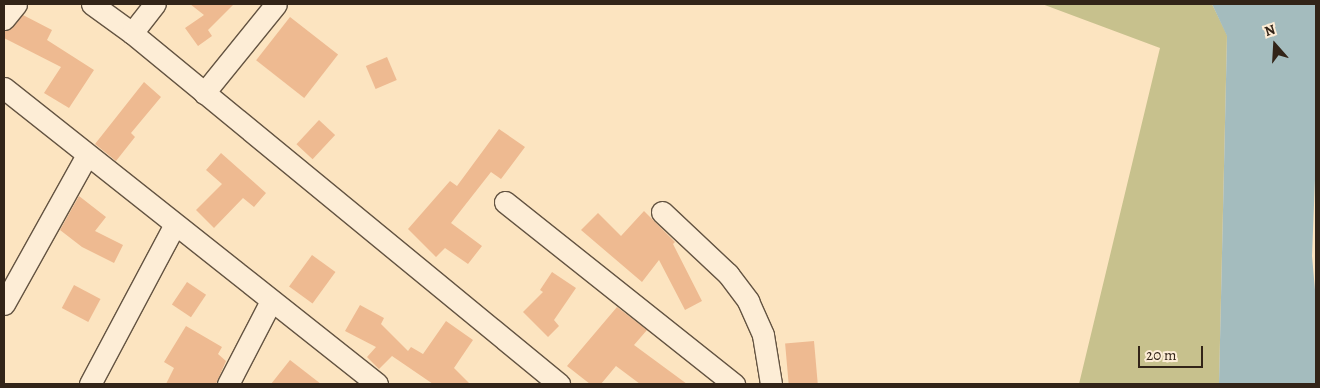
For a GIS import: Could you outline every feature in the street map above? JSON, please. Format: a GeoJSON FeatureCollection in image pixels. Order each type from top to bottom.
{"type":"FeatureCollection","features":[{"type":"Feature","properties":{"kind":"street"},"geometry":{"type":"LineString","coordinates":[[4,19],[16,4]]}},
{"type":"Feature","properties":{"kind":"street"},"geometry":{"type":"LineString","coordinates":[[92,4],[132,33],[559,384]]}},
{"type":"Feature","properties":{"kind":"street"},"geometry":{"type":"LineString","coordinates":[[132,33],[155,4]]}},
{"type":"Feature","properties":{"kind":"street"},"geometry":{"type":"LineString","coordinates":[[204,93],[276,4]]}},
{"type":"Feature","properties":{"kind":"street"},"geometry":{"type":"LineString","coordinates":[[4,88],[371,382]]}},
{"type":"Feature","properties":{"kind":"street"},"geometry":{"type":"LineString","coordinates":[[4,304],[87,155]]}},
{"type":"Feature","properties":{"kind":"street"},"geometry":{"type":"LineString","coordinates":[[505,202],[734,384]]}},
{"type":"Feature","properties":{"kind":"street"},"geometry":{"type":"LineString","coordinates":[[662,212],[728,274],[748,301],[763,335],[771,384]]}},
{"type":"Feature","properties":{"kind":"street"},"geometry":{"type":"LineString","coordinates":[[90,384],[174,226]]}},
{"type":"Feature","properties":{"kind":"street"},"geometry":{"type":"LineString","coordinates":[[228,384],[271,301]]}},
{"type":"Feature","properties":{"kind":"shaded area"},"geometry":{"type":"Polygon","coordinates":[[[1042,4],[1212,4],[1227,35],[1219,384],[1079,384],[1160,48],[1042,4]]]}},
{"type":"Feature","properties":{"kind":"water"},"geometry":{"type":"Polygon","coordinates":[[[1212,4],[1316,4],[1316,154],[1312,256],[1316,301],[1316,384],[1219,384],[1227,36],[1212,4]]]}},
{"type":"Feature","properties":{"kind":"building"},"geometry":{"type":"Polygon","coordinates":[[[190,4],[234,4],[208,30],[212,36],[198,46],[185,28],[204,15],[190,4]]]}},
{"type":"Feature","properties":{"kind":"building"},"geometry":{"type":"Polygon","coordinates":[[[23,15],[52,30],[47,40],[94,70],[69,108],[44,93],[61,67],[4,38],[5,31],[13,27],[23,15]]]}},
{"type":"Feature","properties":{"kind":"building"},"geometry":{"type":"Polygon","coordinates":[[[290,17],[338,55],[304,98],[256,60],[290,17]]]}},
{"type":"Feature","properties":{"kind":"building"},"geometry":{"type":"Polygon","coordinates":[[[387,57],[397,80],[376,89],[366,66],[387,57]]]}},
{"type":"Feature","properties":{"kind":"building"},"geometry":{"type":"Polygon","coordinates":[[[144,82],[161,97],[131,133],[135,137],[116,161],[95,144],[144,82]]]}},
{"type":"Feature","properties":{"kind":"building"},"geometry":{"type":"Polygon","coordinates":[[[319,120],[335,135],[313,159],[296,144],[319,120]]]}},
{"type":"Feature","properties":{"kind":"building"},"geometry":{"type":"Polygon","coordinates":[[[499,129],[525,147],[501,179],[491,172],[451,223],[482,246],[468,264],[445,248],[436,257],[408,229],[450,181],[457,186],[499,129]]]}},
{"type":"Feature","properties":{"kind":"building"},"geometry":{"type":"Polygon","coordinates":[[[221,153],[266,193],[254,207],[243,198],[214,228],[196,210],[222,184],[206,170],[221,153]]]}},
{"type":"Feature","properties":{"kind":"building"},"geometry":{"type":"Polygon","coordinates":[[[79,196],[106,217],[95,231],[123,245],[114,263],[82,247],[60,230],[79,196]]]}},
{"type":"Feature","properties":{"kind":"building"},"geometry":{"type":"Polygon","coordinates":[[[644,211],[675,242],[673,244],[702,301],[685,310],[659,260],[642,282],[581,230],[598,213],[621,236],[644,211]]]}},
{"type":"Feature","properties":{"kind":"building"},"geometry":{"type":"Polygon","coordinates":[[[312,255],[335,272],[313,304],[289,287],[312,255]]]}},
{"type":"Feature","properties":{"kind":"building"},"geometry":{"type":"Polygon","coordinates":[[[552,272],[576,288],[554,320],[559,326],[548,337],[523,312],[543,292],[540,290],[552,272]]]}},
{"type":"Feature","properties":{"kind":"building"},"geometry":{"type":"Polygon","coordinates":[[[187,282],[206,295],[191,317],[172,304],[187,282]]]}},
{"type":"Feature","properties":{"kind":"building"},"geometry":{"type":"Polygon","coordinates":[[[74,285],[100,299],[88,322],[62,308],[74,285]]]}},
{"type":"Feature","properties":{"kind":"building"},"geometry":{"type":"Polygon","coordinates":[[[360,305],[384,318],[381,324],[408,351],[411,347],[423,354],[446,321],[473,340],[454,368],[470,384],[433,384],[392,356],[379,369],[367,357],[376,347],[345,331],[360,305]]]}},
{"type":"Feature","properties":{"kind":"building"},"geometry":{"type":"Polygon","coordinates":[[[617,307],[647,330],[634,345],[687,384],[640,384],[616,366],[601,384],[590,384],[567,366],[617,307]]]}},
{"type":"Feature","properties":{"kind":"building"},"geometry":{"type":"Polygon","coordinates":[[[186,326],[222,347],[218,354],[226,361],[216,384],[166,384],[174,368],[164,362],[186,326]]]}},
{"type":"Feature","properties":{"kind":"building"},"geometry":{"type":"Polygon","coordinates":[[[814,341],[818,384],[789,384],[785,344],[814,341]]]}},
{"type":"Feature","properties":{"kind":"building"},"geometry":{"type":"Polygon","coordinates":[[[290,360],[321,384],[271,384],[290,360]]]}}]}
